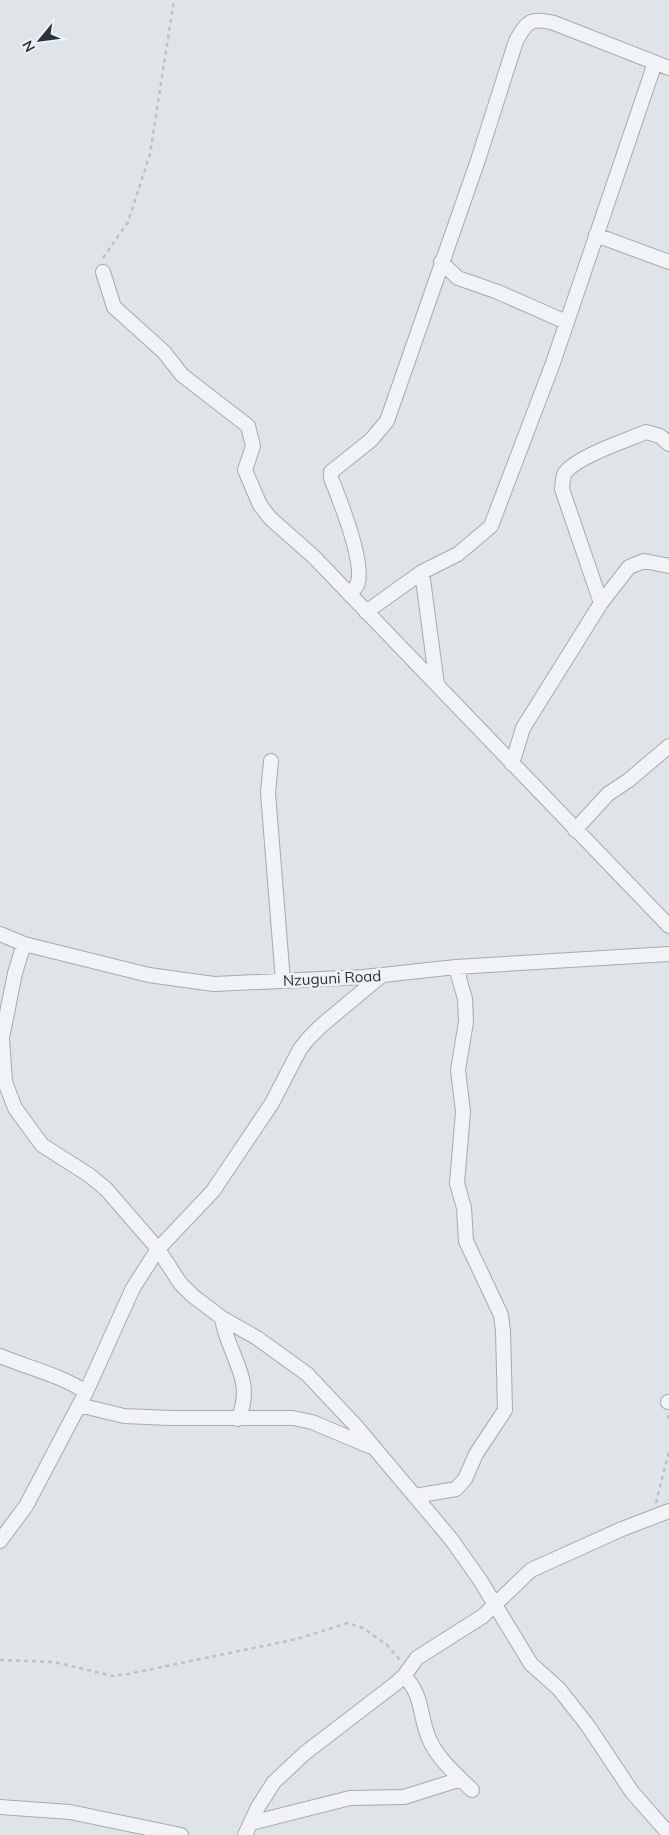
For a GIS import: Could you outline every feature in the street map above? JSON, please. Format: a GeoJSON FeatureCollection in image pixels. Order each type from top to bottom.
{"type":"FeatureCollection","features":[{"type":"Feature","properties":{"kind":"street"},"geometry":{"type":"LineString","coordinates":[[350,594],[358,582],[355,549],[346,517],[331,478],[331,472],[370,440],[387,421],[478,160],[516,41],[524,26],[531,21],[540,20],[554,23],[669,68]]}},
{"type":"Feature","properties":{"kind":"street"},"geometry":{"type":"LineString","coordinates":[[366,612],[422,572],[458,554],[492,526],[553,363],[655,63]]}},
{"type":"Feature","properties":{"kind":"street"},"geometry":{"type":"LineString","coordinates":[[596,235],[669,262]]}},
{"type":"Feature","properties":{"kind":"street"},"geometry":{"type":"LineString","coordinates":[[441,262],[458,278],[498,292],[566,322]]}},
{"type":"Feature","properties":{"kind":"street"},"geometry":{"type":"LineString","coordinates":[[103,272],[114,307],[164,352],[182,375],[248,426],[253,446],[245,470],[260,505],[278,527],[314,557],[669,926]]}},
{"type":"Feature","properties":{"kind":"street"},"geometry":{"type":"LineString","coordinates":[[601,604],[562,489],[563,478],[572,466],[600,451],[646,432],[660,436],[669,444]]}},
{"type":"Feature","properties":{"kind":"street"},"geometry":{"type":"LineString","coordinates":[[512,764],[523,728],[601,604],[629,566],[644,561],[669,566]]}},
{"type":"Feature","properties":{"kind":"street"},"geometry":{"type":"LineString","coordinates":[[422,572],[437,685]]}},
{"type":"Feature","properties":{"kind":"street"},"geometry":{"type":"LineString","coordinates":[[576,830],[608,794],[629,780],[669,746]]}},
{"type":"Feature","properties":{"kind":"street"},"geometry":{"type":"LineString","coordinates":[[271,761],[268,793],[283,981]]}},
{"type":"Feature","properties":{"kind":"street","name":"Nzuguni Road"},"geometry":{"type":"LineString","coordinates":[[0,934],[24,944],[149,975],[214,984],[382,975],[456,967],[669,954]]}},
{"type":"Feature","properties":{"kind":"street"},"geometry":{"type":"LineString","coordinates":[[24,944],[15,973],[2,1038],[8,1094],[15,1108],[42,1144],[89,1175],[106,1189],[158,1249],[180,1283],[222,1318],[257,1338],[307,1374],[355,1425],[451,1539],[495,1604],[532,1664],[559,1689],[588,1726],[632,1792],[669,1834]]}},
{"type":"Feature","properties":{"kind":"street"},"geometry":{"type":"LineString","coordinates":[[415,1496],[452,1491],[461,1485],[476,1454],[505,1410],[503,1331],[500,1315],[466,1241],[464,1208],[457,1183],[463,1112],[458,1070],[466,1022],[465,999],[456,967]]}},
{"type":"Feature","properties":{"kind":"street"},"geometry":{"type":"LineString","coordinates":[[0,1541],[26,1506],[80,1405],[133,1288],[158,1249],[213,1191],[272,1103],[300,1049],[308,1039],[322,1024],[382,975]]}},
{"type":"Feature","properties":{"kind":"street"},"geometry":{"type":"LineString","coordinates":[[222,1318],[224,1332],[245,1388],[245,1401],[238,1419]]}},
{"type":"Feature","properties":{"kind":"street"},"geometry":{"type":"LineString","coordinates":[[0,1356],[29,1368],[68,1380],[86,1392]]}},
{"type":"Feature","properties":{"kind":"street"},"geometry":{"type":"LineString","coordinates":[[80,1405],[124,1416],[238,1419],[277,1416],[293,1418],[312,1422],[371,1446]]}},
{"type":"Feature","properties":{"kind":"street"},"geometry":{"type":"LineString","coordinates":[[248,1829],[274,1782],[306,1753],[406,1673],[417,1658],[483,1616],[531,1570],[652,1516],[669,1511]]}},
{"type":"Feature","properties":{"kind":"street"},"geometry":{"type":"LineString","coordinates":[[406,1673],[420,1699],[428,1736],[437,1754],[472,1790]]}},
{"type":"Feature","properties":{"kind":"street"},"geometry":{"type":"LineString","coordinates":[[248,1829],[350,1798],[404,1797],[461,1779]]}},
{"type":"Feature","properties":{"kind":"street"},"geometry":{"type":"LineString","coordinates":[[0,1807],[70,1812],[181,1835]]}},
{"type":"Feature","properties":{"kind":"path"},"geometry":{"type":"LineString","coordinates":[[103,272],[102,256],[128,222],[150,154],[174,0]]}},
{"type":"Feature","properties":{"kind":"path"},"geometry":{"type":"LineString","coordinates":[[652,1516],[669,1451]]}},
{"type":"Feature","properties":{"kind":"path"},"geometry":{"type":"LineString","coordinates":[[0,1660],[54,1662],[113,1676],[297,1639],[348,1623],[363,1628],[387,1645],[406,1673]]}}]}
